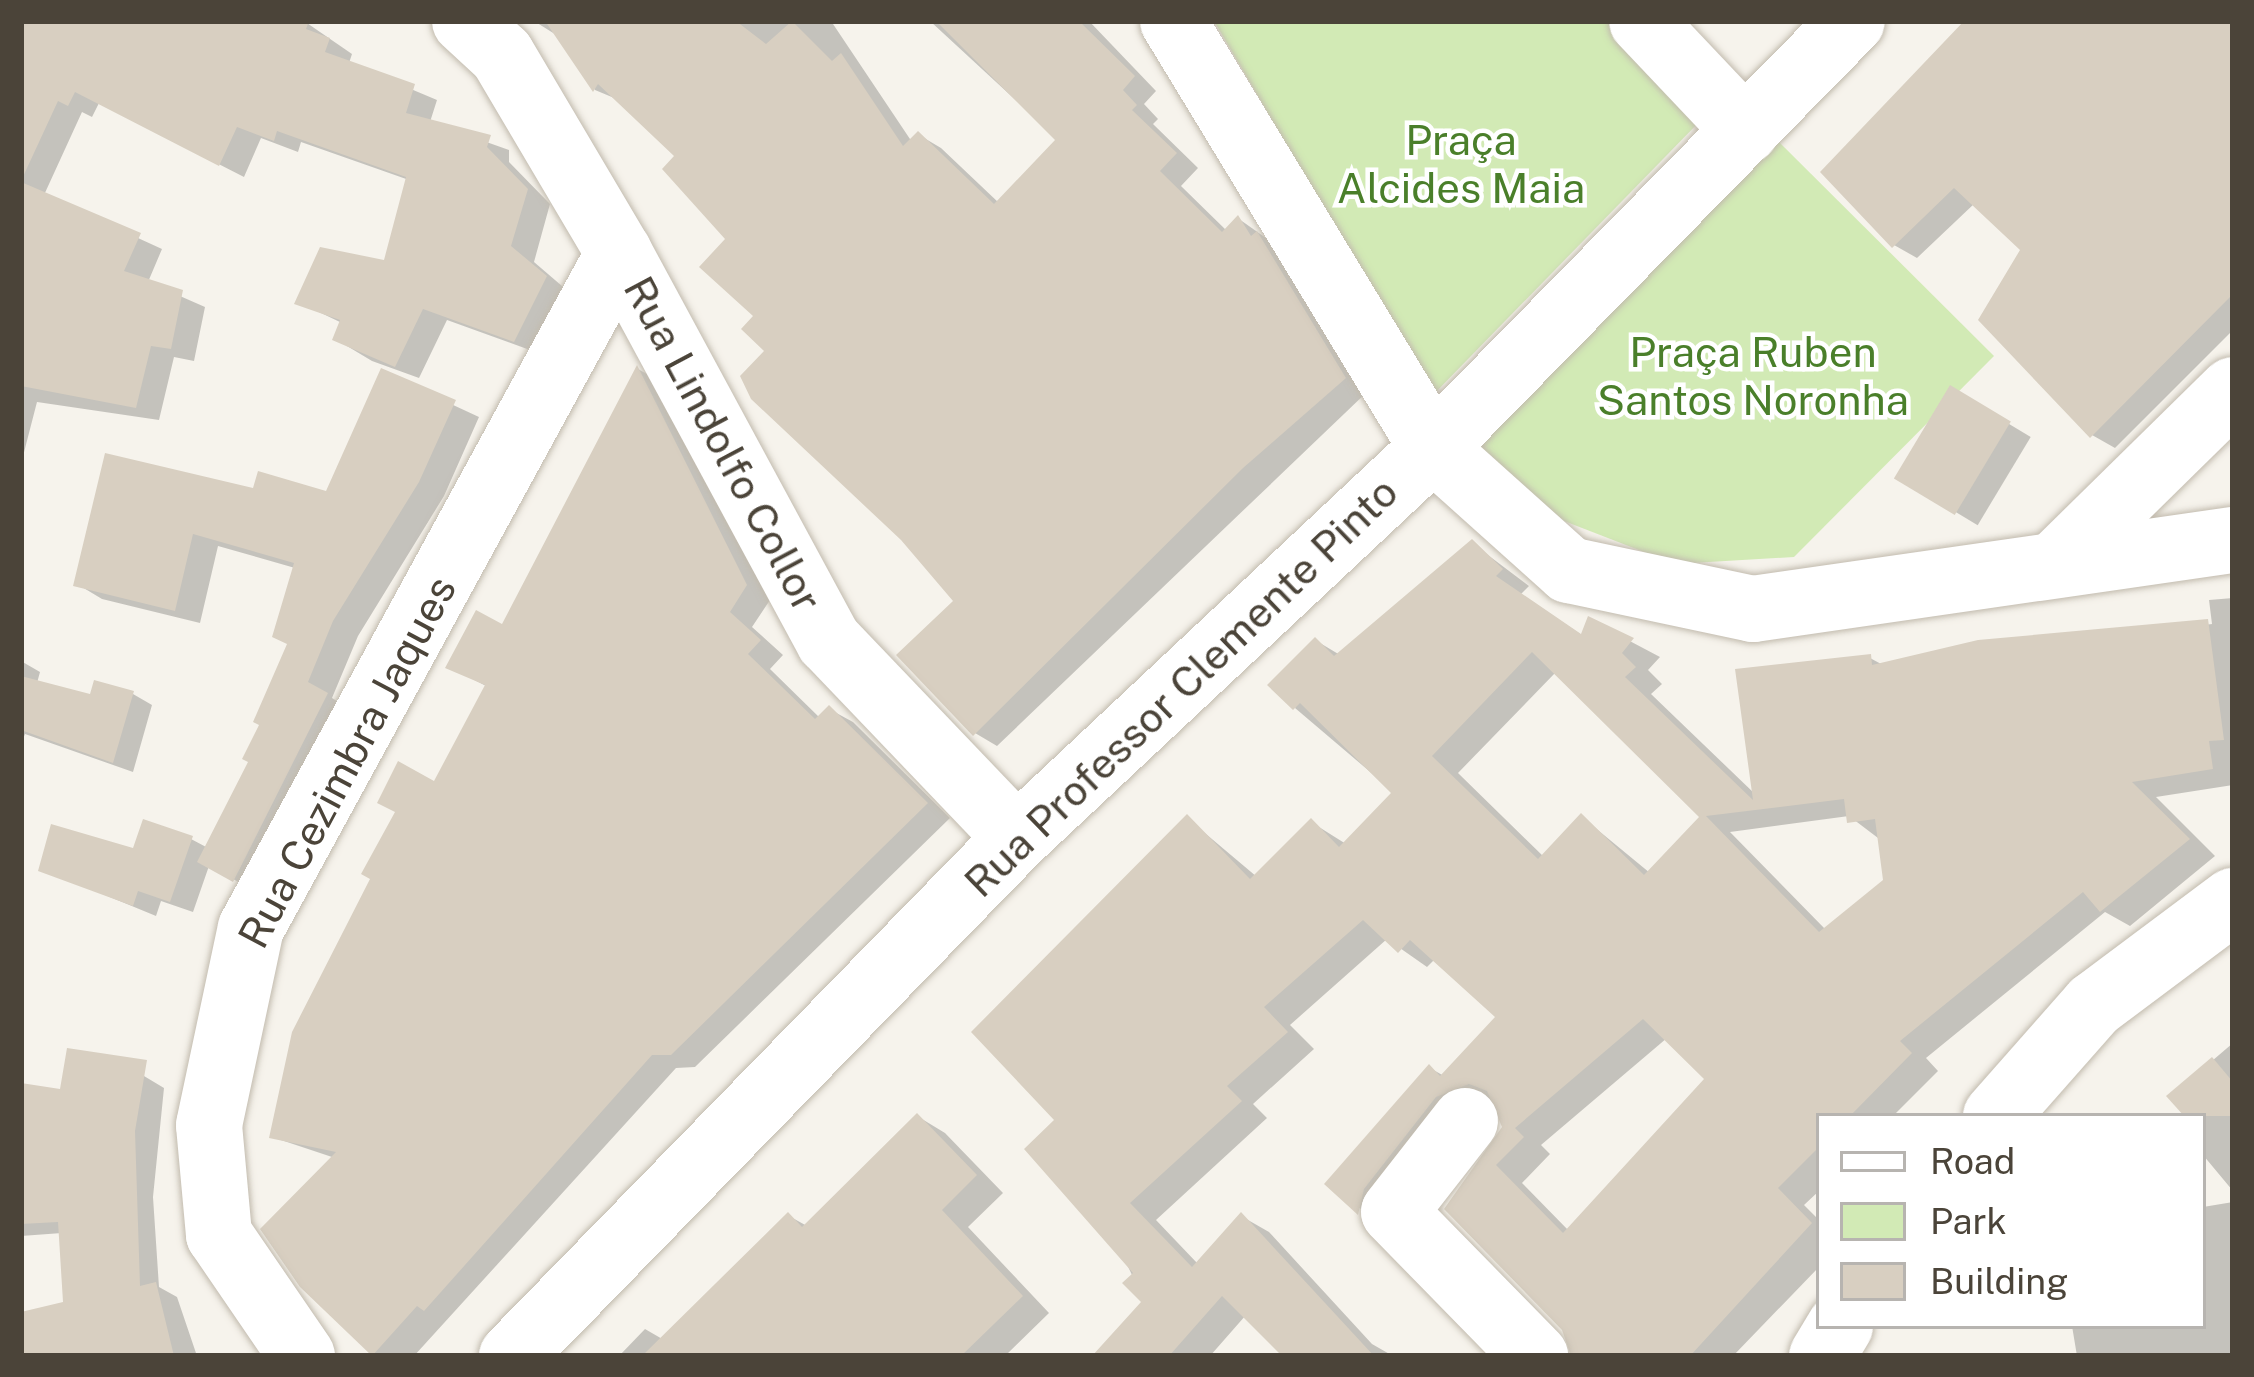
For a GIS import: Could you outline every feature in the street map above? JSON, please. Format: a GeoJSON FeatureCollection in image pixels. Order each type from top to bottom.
{"type":"FeatureCollection","features":[{"type":"Feature","properties":{"kind":"street","name":"Rua Lindolfo Collor"},"geometry":{"type":"LineString","coordinates":[[465,21],[502,55],[620,253],[830,640],[1017,838]]}},
{"type":"Feature","properties":{"kind":"street"},"geometry":{"type":"LineString","coordinates":[[1173,21],[1433,448],[1569,570],[1753,609],[2233,540]]}},
{"type":"Feature","properties":{"kind":"street"},"geometry":{"type":"LineString","coordinates":[[1642,21],[1746,130]]}},
{"type":"Feature","properties":{"kind":"street","name":"Rua Professor Clemente Pinto"},"geometry":{"type":"LineString","coordinates":[[512,1356],[1017,838],[1433,448],[1852,21]]}},
{"type":"Feature","properties":{"kind":"street","name":"Rua Cezimbra Jaques"},"geometry":{"type":"LineString","coordinates":[[302,1356],[219,1235],[209,1126],[251,928],[620,253]]}},
{"type":"Feature","properties":{"kind":"street"},"geometry":{"type":"LineString","coordinates":[[2059,562],[2233,390]]}},
{"type":"Feature","properties":{"kind":"street"},"geometry":{"type":"LineString","coordinates":[[1999,1113],[2095,1005],[2233,901]]}},
{"type":"Feature","properties":{"kind":"street"},"geometry":{"type":"LineString","coordinates":[[1465,1121],[1394,1212],[1535,1356]]}},
{"type":"Feature","properties":{"kind":"street"},"geometry":{"type":"LineString","coordinates":[[1822,1356],[1838,1329]]}},
{"type":"Feature","properties":{"kind":"green space","name":"Praça Alcides Maia"},"geometry":{"type":"Polygon","coordinates":[[[1214,21],[1607,21],[1704,117],[1433,395],[1214,21]]]}},
{"type":"Feature","properties":{"kind":"green space","name":"Praça Ruben Santos Noronha"},"geometry":{"type":"Polygon","coordinates":[[[1772,135],[1994,356],[1794,557],[1675,564],[1564,521],[1467,439],[1772,135]]]}},
{"type":"Feature","properties":{"kind":"building"},"geometry":{"type":"Polygon","coordinates":[[[21,21],[309,21],[306,29],[330,38],[325,52],[415,84],[406,113],[491,135],[487,147],[528,189],[511,246],[547,276],[514,342],[423,309],[395,367],[332,340],[340,320],[294,304],[320,247],[384,260],[406,177],[277,131],[274,141],[237,127],[219,166],[75,92],[68,106],[58,101],[21,181],[21,21]]]}},
{"type":"Feature","properties":{"kind":"building"},"geometry":{"type":"Polygon","coordinates":[[[545,21],[736,21],[766,44],[792,21],[832,61],[841,53],[903,146],[918,131],[994,204],[1055,140],[936,21],[1079,21],[1135,76],[1123,90],[1137,105],[1132,110],[1177,153],[1160,171],[1222,232],[1238,215],[1251,236],[1257,231],[1346,378],[1243,468],[973,736],[896,655],[953,601],[901,540],[751,399],[740,376],[764,351],[741,329],[753,316],[699,267],[725,239],[662,169],[674,156],[598,84],[593,92],[545,21]]]}},
{"type":"Feature","properties":{"kind":"building"},"geometry":{"type":"Polygon","coordinates":[[[1964,21],[2233,21],[2233,294],[2090,438],[1978,320],[2020,250],[1954,188],[1892,248],[1820,172],[1964,21]]]}},
{"type":"Feature","properties":{"kind":"building"},"geometry":{"type":"Polygon","coordinates":[[[21,182],[141,233],[124,271],[183,290],[171,349],[151,346],[136,408],[21,386],[21,182]]]}},
{"type":"Feature","properties":{"kind":"building"},"geometry":{"type":"Polygon","coordinates":[[[637,365],[747,585],[730,612],[761,640],[748,654],[815,719],[829,705],[928,803],[671,1055],[652,1055],[424,1311],[417,1306],[372,1356],[300,1287],[260,1229],[336,1152],[269,1138],[292,1032],[370,879],[361,874],[395,812],[377,803],[398,761],[434,781],[485,685],[445,668],[476,610],[502,624],[637,365]]]}},
{"type":"Feature","properties":{"kind":"building"},"geometry":{"type":"Polygon","coordinates":[[[381,368],[456,400],[419,482],[333,621],[308,682],[328,693],[233,882],[197,862],[248,762],[242,759],[259,725],[253,722],[287,644],[272,637],[294,563],[193,534],[175,611],[73,586],[105,453],[253,488],[258,471],[326,491],[381,368]]]}},
{"type":"Feature","properties":{"kind":"building"},"geometry":{"type":"Polygon","coordinates":[[[1950,385],[2011,422],[1955,515],[1894,478],[1950,385]]]}},
{"type":"Feature","properties":{"kind":"building"},"geometry":{"type":"Polygon","coordinates":[[[1472,539],[1503,569],[1496,576],[1581,634],[1588,616],[1634,638],[1622,653],[1636,667],[1625,677],[1753,800],[1735,669],[1871,654],[1872,665],[1978,640],[2208,619],[2224,740],[2209,741],[2213,769],[2132,782],[2190,839],[2100,912],[2083,892],[1900,1041],[1912,1053],[1853,1113],[1816,1113],[1816,1150],[1778,1188],[1812,1223],[1690,1356],[1571,1356],[1562,1330],[1444,1209],[1502,1127],[1487,1091],[1469,1084],[1436,1097],[1364,1189],[1358,1215],[1324,1184],[1429,1064],[1440,1076],[1495,1017],[1410,940],[1398,953],[1363,920],[1264,1007],[1288,1032],[1227,1086],[1242,1101],[1130,1203],[1192,1267],[1241,1212],[1374,1356],[1282,1356],[1222,1296],[1169,1356],[1092,1356],[1141,1302],[1122,1283],[1133,1273],[1024,1149],[1054,1120],[971,1032],[1187,814],[1250,879],[1311,818],[1339,847],[1391,793],[1300,703],[1293,710],[1267,685],[1315,637],[1334,656],[1472,539]],[[1532,652],[1432,756],[1538,859],[1581,813],[1644,875],[1699,817],[1532,652]],[[1844,799],[1706,816],[1819,932],[1883,880],[1875,819],[1847,823],[1844,799]],[[1643,1019],[1515,1128],[1524,1137],[1496,1165],[1563,1233],[1704,1079],[1643,1019]]]}},
{"type":"Feature","properties":{"kind":"building"},"geometry":{"type":"Polygon","coordinates":[[[21,676],[90,694],[94,680],[134,691],[113,763],[21,730],[21,676]]]}},
{"type":"Feature","properties":{"kind":"building"},"geometry":{"type":"Polygon","coordinates":[[[143,819],[193,836],[170,902],[138,891],[133,906],[38,871],[51,824],[133,848],[143,819]]]}},
{"type":"Feature","properties":{"kind":"building"},"geometry":{"type":"Polygon","coordinates":[[[67,1048],[147,1060],[135,1131],[140,1286],[156,1282],[174,1356],[21,1356],[21,1312],[63,1302],[58,1222],[21,1224],[21,1083],[60,1089],[67,1048]]]}},
{"type":"Feature","properties":{"kind":"building"},"geometry":{"type":"Polygon","coordinates":[[[2212,1057],[2233,1082],[2233,1116],[2181,1113],[2166,1096],[2212,1057]]]}},
{"type":"Feature","properties":{"kind":"building"},"geometry":{"type":"Polygon","coordinates":[[[917,1113],[977,1175],[942,1210],[1023,1296],[961,1356],[642,1356],[788,1212],[802,1227],[917,1113]]]}}]}
